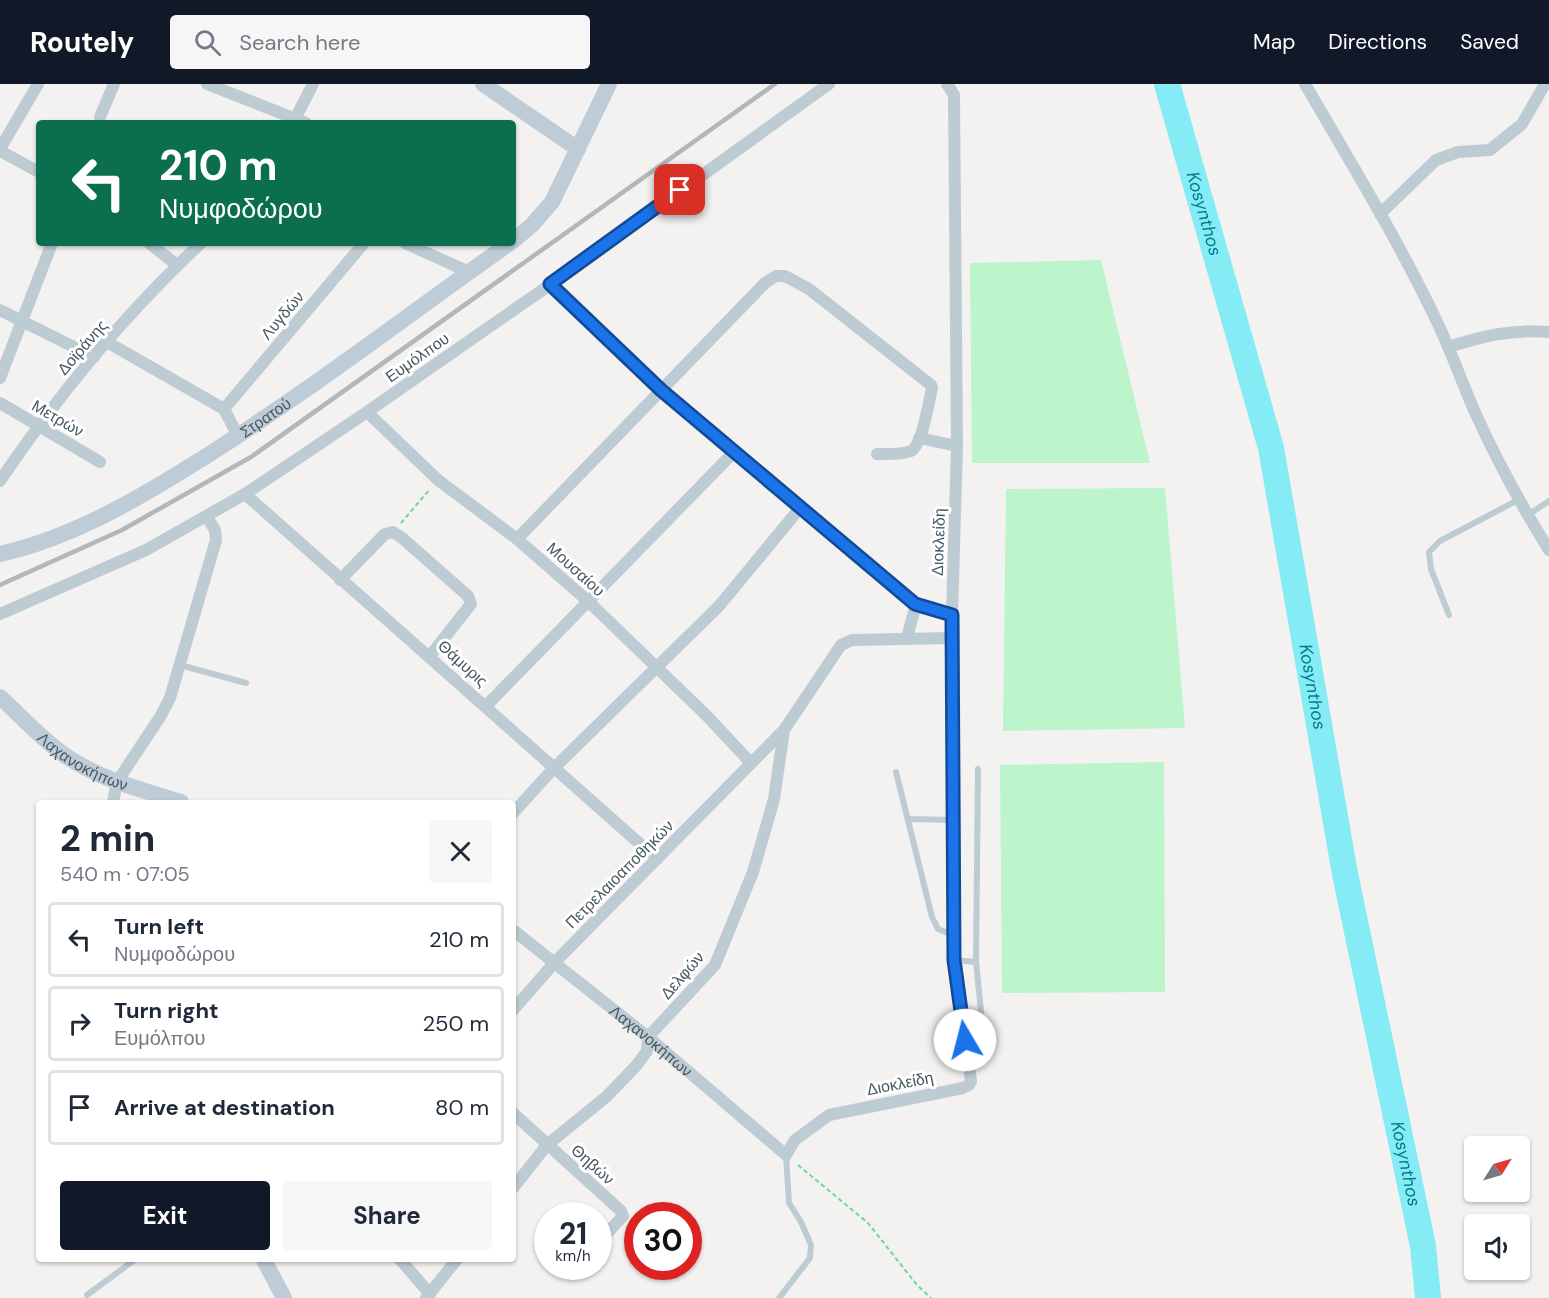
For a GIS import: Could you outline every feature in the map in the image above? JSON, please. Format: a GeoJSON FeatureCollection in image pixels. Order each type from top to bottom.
{"type":"FeatureCollection","features":[{"type":"Feature","properties":{"kind":"main road"},"geometry":{"type":"LineString","coordinates":[[483,84],[578,149]]}},
{"type":"Feature","properties":{"kind":"main road","name":"Στρατού"},"geometry":{"type":"LineString","coordinates":[[516,238],[532,225],[552,202],[609,84]]}},
{"type":"Feature","properties":{"kind":"main road","name":"Στρατού"},"geometry":{"type":"LineString","coordinates":[[0,554],[31,547],[52,539],[107,513],[163,482],[238,436],[333,372],[505,246]]}},
{"type":"Feature","properties":{"kind":"main road","name":"Λαχανοκήπων"},"geometry":{"type":"LineString","coordinates":[[0,697],[76,763],[117,782],[175,800]]}},
{"type":"Feature","properties":{"kind":"main road"},"geometry":{"type":"LineString","coordinates":[[265,1262],[284,1298]]}},
{"type":"Feature","properties":{"kind":"street"},"geometry":{"type":"LineString","coordinates":[[36,170],[0,150],[38,84]]}},
{"type":"Feature","properties":{"kind":"street"},"geometry":{"type":"LineString","coordinates":[[100,117],[114,84]]}},
{"type":"Feature","properties":{"kind":"street"},"geometry":{"type":"LineString","coordinates":[[207,84],[234,89],[296,120]]}},
{"type":"Feature","properties":{"kind":"street"},"geometry":{"type":"LineString","coordinates":[[298,120],[313,84]]}},
{"type":"Feature","properties":{"kind":"street","name":"Ευμόλπου"},"geometry":{"type":"LineString","coordinates":[[0,614],[146,550],[245,494],[550,284],[829,84]]}},
{"type":"Feature","properties":{"kind":"street","name":"Διοκλείδη"},"geometry":{"type":"LineString","coordinates":[[786,1155],[795,1140],[829,1116],[969,1085],[971,1080],[954,960],[952,615],[957,446],[954,95],[947,84]]}},
{"type":"Feature","properties":{"kind":"street"},"geometry":{"type":"LineString","coordinates":[[1305,84],[1380,214],[1438,326],[1474,410],[1518,500],[1549,550]]}},
{"type":"Feature","properties":{"kind":"street"},"geometry":{"type":"LineString","coordinates":[[1380,214],[1436,160],[1458,152],[1490,150],[1522,124],[1545,84]]}},
{"type":"Feature","properties":{"kind":"street"},"geometry":{"type":"LineString","coordinates":[[0,378],[51,246]]}},
{"type":"Feature","properties":{"kind":"street"},"geometry":{"type":"LineString","coordinates":[[154,246],[177,265]]}},
{"type":"Feature","properties":{"kind":"street","name":"Δοϊράνης"},"geometry":{"type":"LineString","coordinates":[[0,481],[38,425],[94,357],[177,265],[198,246]]}},
{"type":"Feature","properties":{"kind":"street","name":"Λυγδών"},"geometry":{"type":"LineString","coordinates":[[224,409],[361,246]]}},
{"type":"Feature","properties":{"kind":"street"},"geometry":{"type":"LineString","coordinates":[[412,246],[469,272]]}},
{"type":"Feature","properties":{"kind":"street"},"geometry":{"type":"LineString","coordinates":[[517,539],[765,283],[776,276],[785,276],[809,289],[931,385],[915,447],[912,450],[877,454]]}},
{"type":"Feature","properties":{"kind":"street"},"geometry":{"type":"LineString","coordinates":[[550,284],[661,390],[915,604],[952,615]]}},
{"type":"Feature","properties":{"kind":"street"},"geometry":{"type":"LineString","coordinates":[[0,310],[94,357]]}},
{"type":"Feature","properties":{"kind":"street"},"geometry":{"type":"LineString","coordinates":[[1448,347],[1490,334],[1527,330],[1549,332]]}},
{"type":"Feature","properties":{"kind":"street"},"geometry":{"type":"LineString","coordinates":[[107,342],[224,409],[238,436]]}},
{"type":"Feature","properties":{"kind":"street","name":"Μετρών"},"geometry":{"type":"LineString","coordinates":[[0,403],[100,462]]}},
{"type":"Feature","properties":{"kind":"street","name":"Μουσαίου"},"geometry":{"type":"LineString","coordinates":[[367,412],[438,480],[517,539],[589,602],[707,716],[751,763]]}},
{"type":"Feature","properties":{"kind":"street"},"geometry":{"type":"LineString","coordinates":[[919,438],[957,446]]}},
{"type":"Feature","properties":{"kind":"street"},"geometry":{"type":"LineString","coordinates":[[486,706],[734,452]]}},
{"type":"Feature","properties":{"kind":"street","name":"Θάμυρις"},"geometry":{"type":"LineString","coordinates":[[245,494],[657,859]]}},
{"type":"Feature","properties":{"kind":"street"},"geometry":{"type":"LineString","coordinates":[[516,810],[553,769],[719,606],[800,508]]}},
{"type":"Feature","properties":{"kind":"street"},"geometry":{"type":"LineString","coordinates":[[113,800],[117,782],[170,698],[216,540],[215,530],[207,517]]}},
{"type":"Feature","properties":{"kind":"street"},"geometry":{"type":"LineString","coordinates":[[340,580],[385,534],[393,532],[468,596],[471,604],[430,656]]}},
{"type":"Feature","properties":{"kind":"street"},"geometry":{"type":"LineString","coordinates":[[907,638],[915,604]]}},
{"type":"Feature","properties":{"kind":"street"},"geometry":{"type":"LineString","coordinates":[[784,730],[841,645],[852,640],[952,638]]}},
{"type":"Feature","properties":{"kind":"street","name":"Πετρελαιοαποθηκών"},"geometry":{"type":"LineString","coordinates":[[516,1007],[555,962],[784,730]]}},
{"type":"Feature","properties":{"kind":"street","name":"Δελφών"},"geometry":{"type":"LineString","coordinates":[[516,1184],[547,1145],[606,1097],[636,1066],[647,1051],[648,1037],[715,965],[753,872],[774,800],[784,730]]}},
{"type":"Feature","properties":{"kind":"street","name":"Λαχανοκήπων"},"geometry":{"type":"LineString","coordinates":[[516,932],[648,1037],[786,1155]]}},
{"type":"Feature","properties":{"kind":"street","name":"Θηβών"},"geometry":{"type":"LineString","coordinates":[[516,1116],[611,1202]]}},
{"type":"Feature","properties":{"kind":"street","name":"Θηβών"},"geometry":{"type":"LineString","coordinates":[[612,1203],[623,1216],[612,1229]]}},
{"type":"Feature","properties":{"kind":"street"},"geometry":{"type":"LineString","coordinates":[[402,1262],[428,1296],[455,1262]]}},
{"type":"Feature","properties":{"kind":"lane"},"geometry":{"type":"LineString","coordinates":[[1449,615],[1431,569],[1429,552],[1440,541],[1518,500]]}},
{"type":"Feature","properties":{"kind":"lane"},"geometry":{"type":"LineString","coordinates":[[1528,515],[1549,501]]}},
{"type":"Feature","properties":{"kind":"lane"},"geometry":{"type":"LineString","coordinates":[[179,665],[246,683]]}},
{"type":"Feature","properties":{"kind":"lane"},"geometry":{"type":"LineString","coordinates":[[978,769],[976,962],[985,1050]]}},
{"type":"Feature","properties":{"kind":"lane"},"geometry":{"type":"LineString","coordinates":[[896,772],[932,917],[938,929],[954,935]]}},
{"type":"Feature","properties":{"kind":"lane"},"geometry":{"type":"LineString","coordinates":[[908,819],[953,819]]}},
{"type":"Feature","properties":{"kind":"lane"},"geometry":{"type":"LineString","coordinates":[[954,960],[976,962]]}},
{"type":"Feature","properties":{"kind":"lane"},"geometry":{"type":"LineString","coordinates":[[779,1298],[810,1258],[811,1245],[801,1222],[789,1203],[786,1155]]}},
{"type":"Feature","properties":{"kind":"lane"},"geometry":{"type":"LineString","coordinates":[[87,1295],[132,1262]]}},
{"type":"Feature","properties":{"kind":"path"},"geometry":{"type":"LineString","coordinates":[[393,532],[438,480]]}},
{"type":"Feature","properties":{"kind":"path"},"geometry":{"type":"LineString","coordinates":[[786,1155],[868,1222],[931,1298]]}},
{"type":"Feature","properties":{"kind":"green space"},"geometry":{"type":"Polygon","coordinates":[[[1101,260],[1150,463],[972,463],[970,263],[1101,260]]]}},
{"type":"Feature","properties":{"kind":"green space"},"geometry":{"type":"Polygon","coordinates":[[[1165,488],[1185,728],[1003,731],[1006,489],[1165,488]]]}},
{"type":"Feature","properties":{"kind":"green space"},"geometry":{"type":"Polygon","coordinates":[[[1164,762],[1165,992],[1002,993],[1000,765],[1164,762]]]}},
{"type":"Feature","properties":{"kind":"waterway","name":"Kosynthos"},"geometry":{"type":"LineString","coordinates":[[1167,84],[1271,448],[1345,874],[1423,1246],[1428,1298]]}},
{"type":"Feature","properties":{"kind":"railway"},"geometry":{"type":"LineString","coordinates":[[0,585],[122,530],[251,457],[775,84]]}},
{"type":"Feature","properties":{"kind":"route"},"geometry":{"type":"LineString","coordinates":[[680,190],[550,284],[661,390],[915,604],[952,615],[954,960],[965,1040]]}}]}
